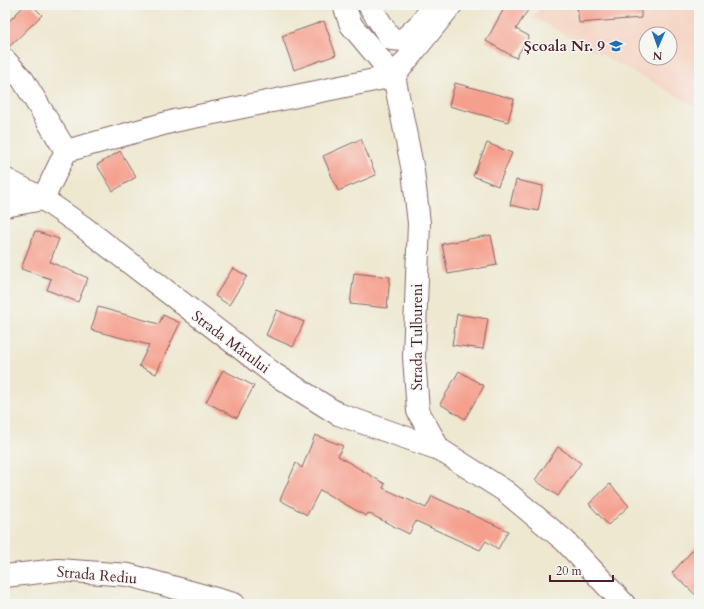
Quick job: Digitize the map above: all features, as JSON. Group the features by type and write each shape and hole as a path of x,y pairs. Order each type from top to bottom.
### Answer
{"street":[{"name":"Strada Tulbureni","path":"344,5 351,26 394,76 413,171 419,223 414,357 418,411 439,449 511,496 565,541 624,604"},
{"path":"369,5 391,39 403,40 420,24 434,5"},
{"path":"5,206 43,200 66,151 174,121 394,76 451,5"},
{"path":"5,60 23,80 66,151"},
{"name":"Strada Mărului","path":"5,179 43,200 82,226 268,369 312,398 338,414 439,449"},
{"name":"Strada Rediu","path":"5,576 58,570 129,575 234,604"}],"shaded area":[{"name":"Școala Nr. 9","path":"542,5 699,5 699,108 533,17"}],"building":[{"path":"25,5 32,5 42,15 8,48 5,48 5,25"},
{"path":"506,5 531,5 516,29 529,36 516,58 486,41"},
{"path":"577,5 641,5 641,18 579,23"},
{"path":"324,21 336,55 294,70 282,36"},
{"path":"455,83 514,99 508,122 449,106"},
{"path":"361,139 376,175 338,191 323,156"},
{"path":"487,143 512,153 498,186 473,176"},
{"path":"120,151 136,177 113,191 97,165"},
{"path":"516,180 543,186 538,211 510,205"},
{"path":"35,231 59,239 50,262 88,278 78,302 47,290 51,279 21,269"},
{"path":"491,235 497,265 448,274 442,244"},
{"path":"233,268 247,276 229,305 215,296"},
{"path":"354,273 390,277 387,308 350,304"},
{"path":"98,307 159,324 163,315 180,323 156,374 139,366 149,345 91,330"},
{"path":"277,310 304,322 293,347 266,335"},
{"path":"457,314 488,319 483,349 452,345"},
{"path":"223,370 254,386 237,418 206,402"},
{"path":"459,371 484,386 465,419 440,404"},
{"path":"315,435 343,446 338,456 385,484 383,488 426,508 432,496 508,531 498,549 486,541 480,550 416,521 409,534 368,513 366,516 320,490 307,515 280,500 296,463 302,468"},
{"path":"558,447 581,463 558,496 535,480"},
{"path":"610,484 629,506 608,525 589,504"},
{"path":"699,543 699,598 672,573"}],"place":[{"name":"Școala Nr. 9","path":"616,46"}]}
